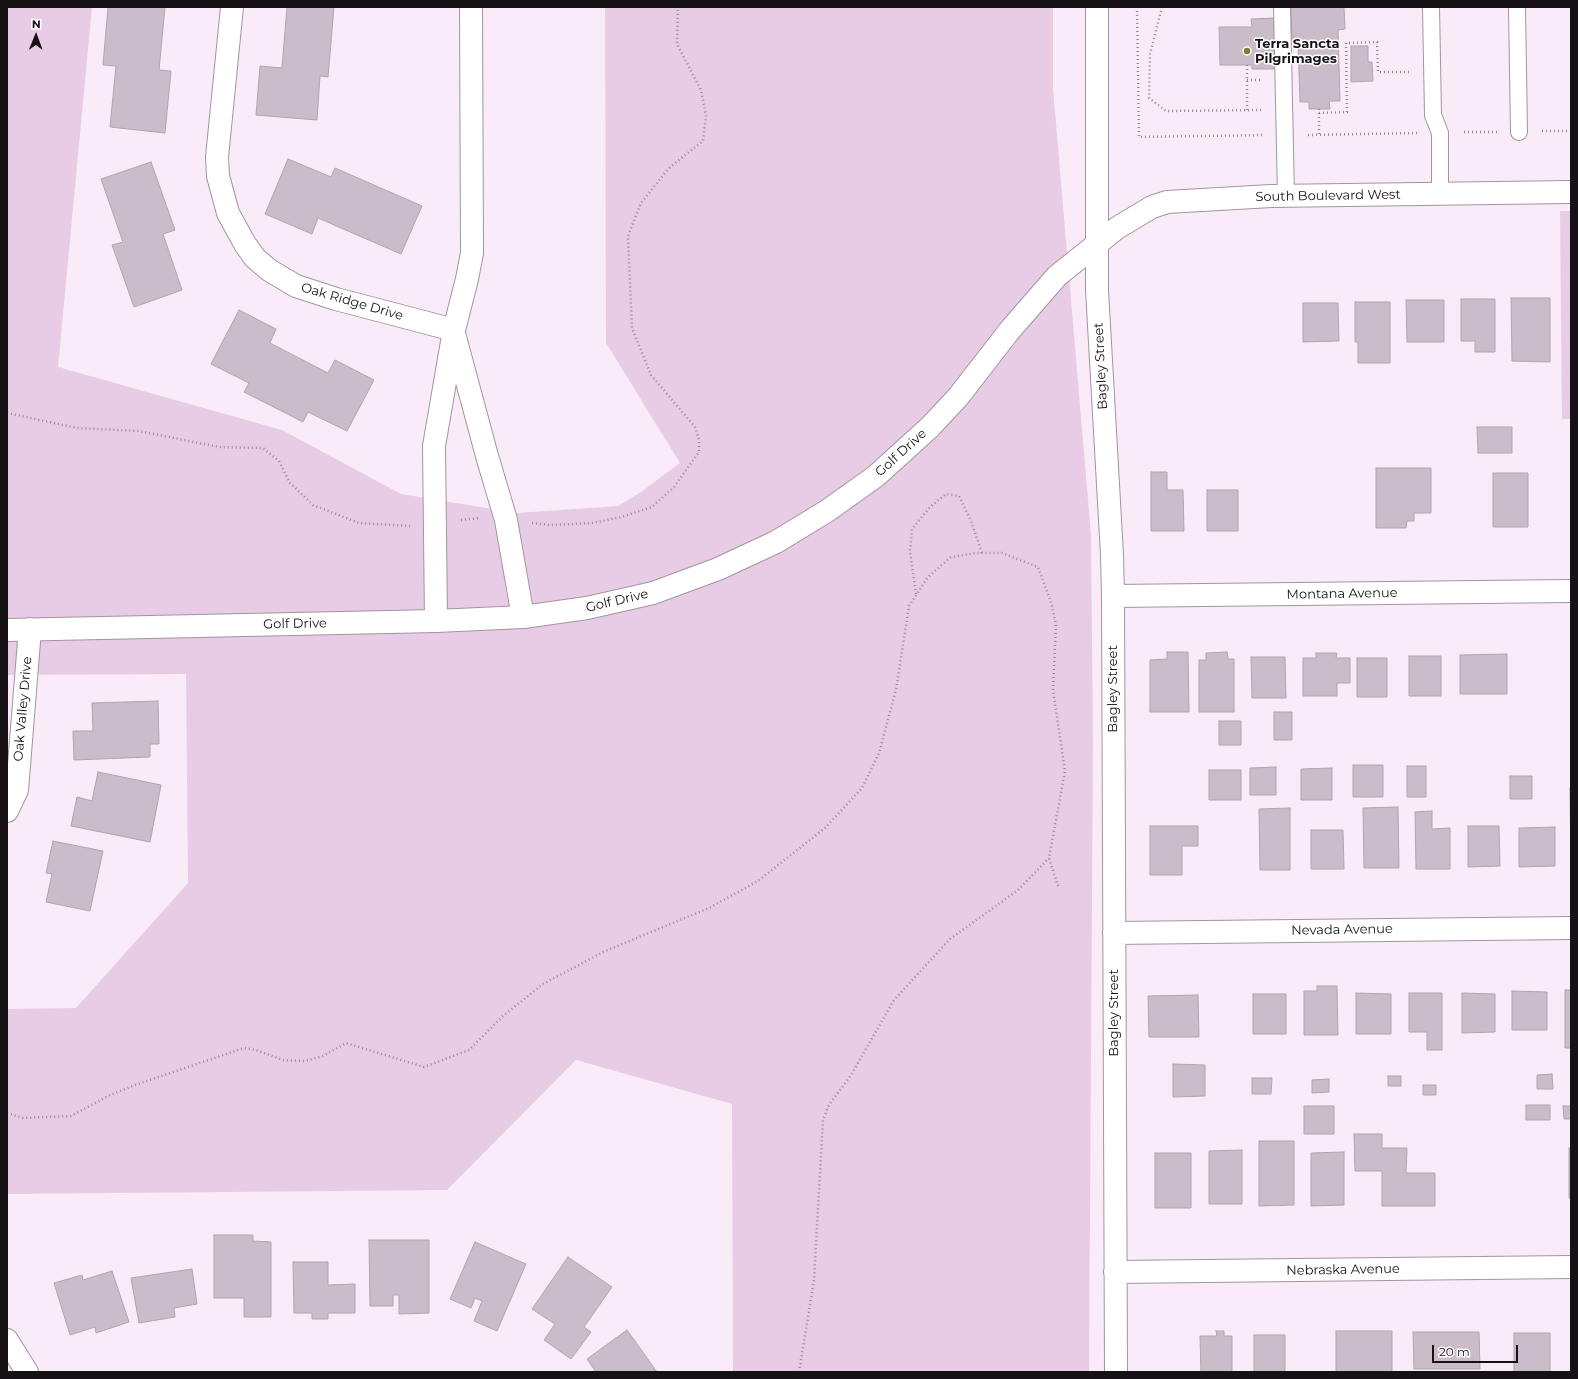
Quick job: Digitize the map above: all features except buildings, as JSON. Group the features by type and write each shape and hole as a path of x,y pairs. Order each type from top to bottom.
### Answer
{"street":[{"name":"Oak Ridge Drive","path":"232,7 217,157 218,176 228,213 245,244 255,258 269,270 296,286 336,299 454,330"},
{"path":"436,621 434,446 454,330 469,273 472,253 471,7"},
{"name":"Bagley Street","path":"1097,7 1096,290 1112,555 1113,596 1116,1372"},
{"name":"South Boulevard West","path":"1097,243 1139,214 1152,207 1167,202 1286,196 1571,192"},
{"name":"Golf Drive","path":"7,630 436,621 523,617 556,614 618,602 682,583 745,558 827,512 876,476 930,427 971,382 1010,330 1057,276 1097,243"},
{"path":"454,330 487,456 506,520 523,617"},
{"name":"Montana Avenue","path":"1113,596 1571,591"},
{"name":"Oak Valley Drive","path":"7,810 17,790 30,629"},
{"name":"Nevada Avenue","path":"1114,933 1571,928"},
{"name":"Nebraska Avenue","path":"1115,1272 1571,1267"},
{"path":"7,1340 27,1372"}],"lane":[{"path":"1282,7 1286,196"},
{"path":"1431,7 1433,115 1440,132 1440,194"},
{"path":"1517,7 1519,132"}],"path":[{"path":"1162,7 1150,54 1149,98 1166,111 1284,110"},
{"path":"1319,113 1347,112 1346,42 1377,42 1378,72 1432,72"},
{"path":"1247,66 1247,110"},
{"path":"1319,109 1319,135"},
{"path":"916,595 910,551 912,529 930,507 946,494 959,496 971,521 982,553"},
{"path":"7,1113 23,1118 71,1116 110,1095 135,1085 244,1048 256,1050 283,1060 305,1061 323,1056 346,1043 424,1067 469,1050 503,1016 543,984 604,952 709,908 758,881 825,828 862,788 879,753 896,690 909,606 928,577 951,557 982,553 1002,553 1038,567 1053,610 1056,625 1053,690 1065,771 1049,858 1059,889"},
{"path":"799,1372 814,1280 823,1120 829,1105 855,1069 894,1000 950,939 1018,890 1049,858"}],"shaded area":[{"path":"7,7 92,7 58,367 282,430 401,494 517,513 618,506 641,492 680,463 606,343 605,7 1053,7 1053,88 1091,535 1093,742 1089,1372 733,1372 732,1104 576,1060 447,1190 7,1194 7,1009 76,1008 188,883 186,674 7,675"},
{"path":"1560,211 1571,211 1571,419 1562,419"}],"place":[{"name":"Terra Sancta Pilgrimages","path":"1247,51"}]}
